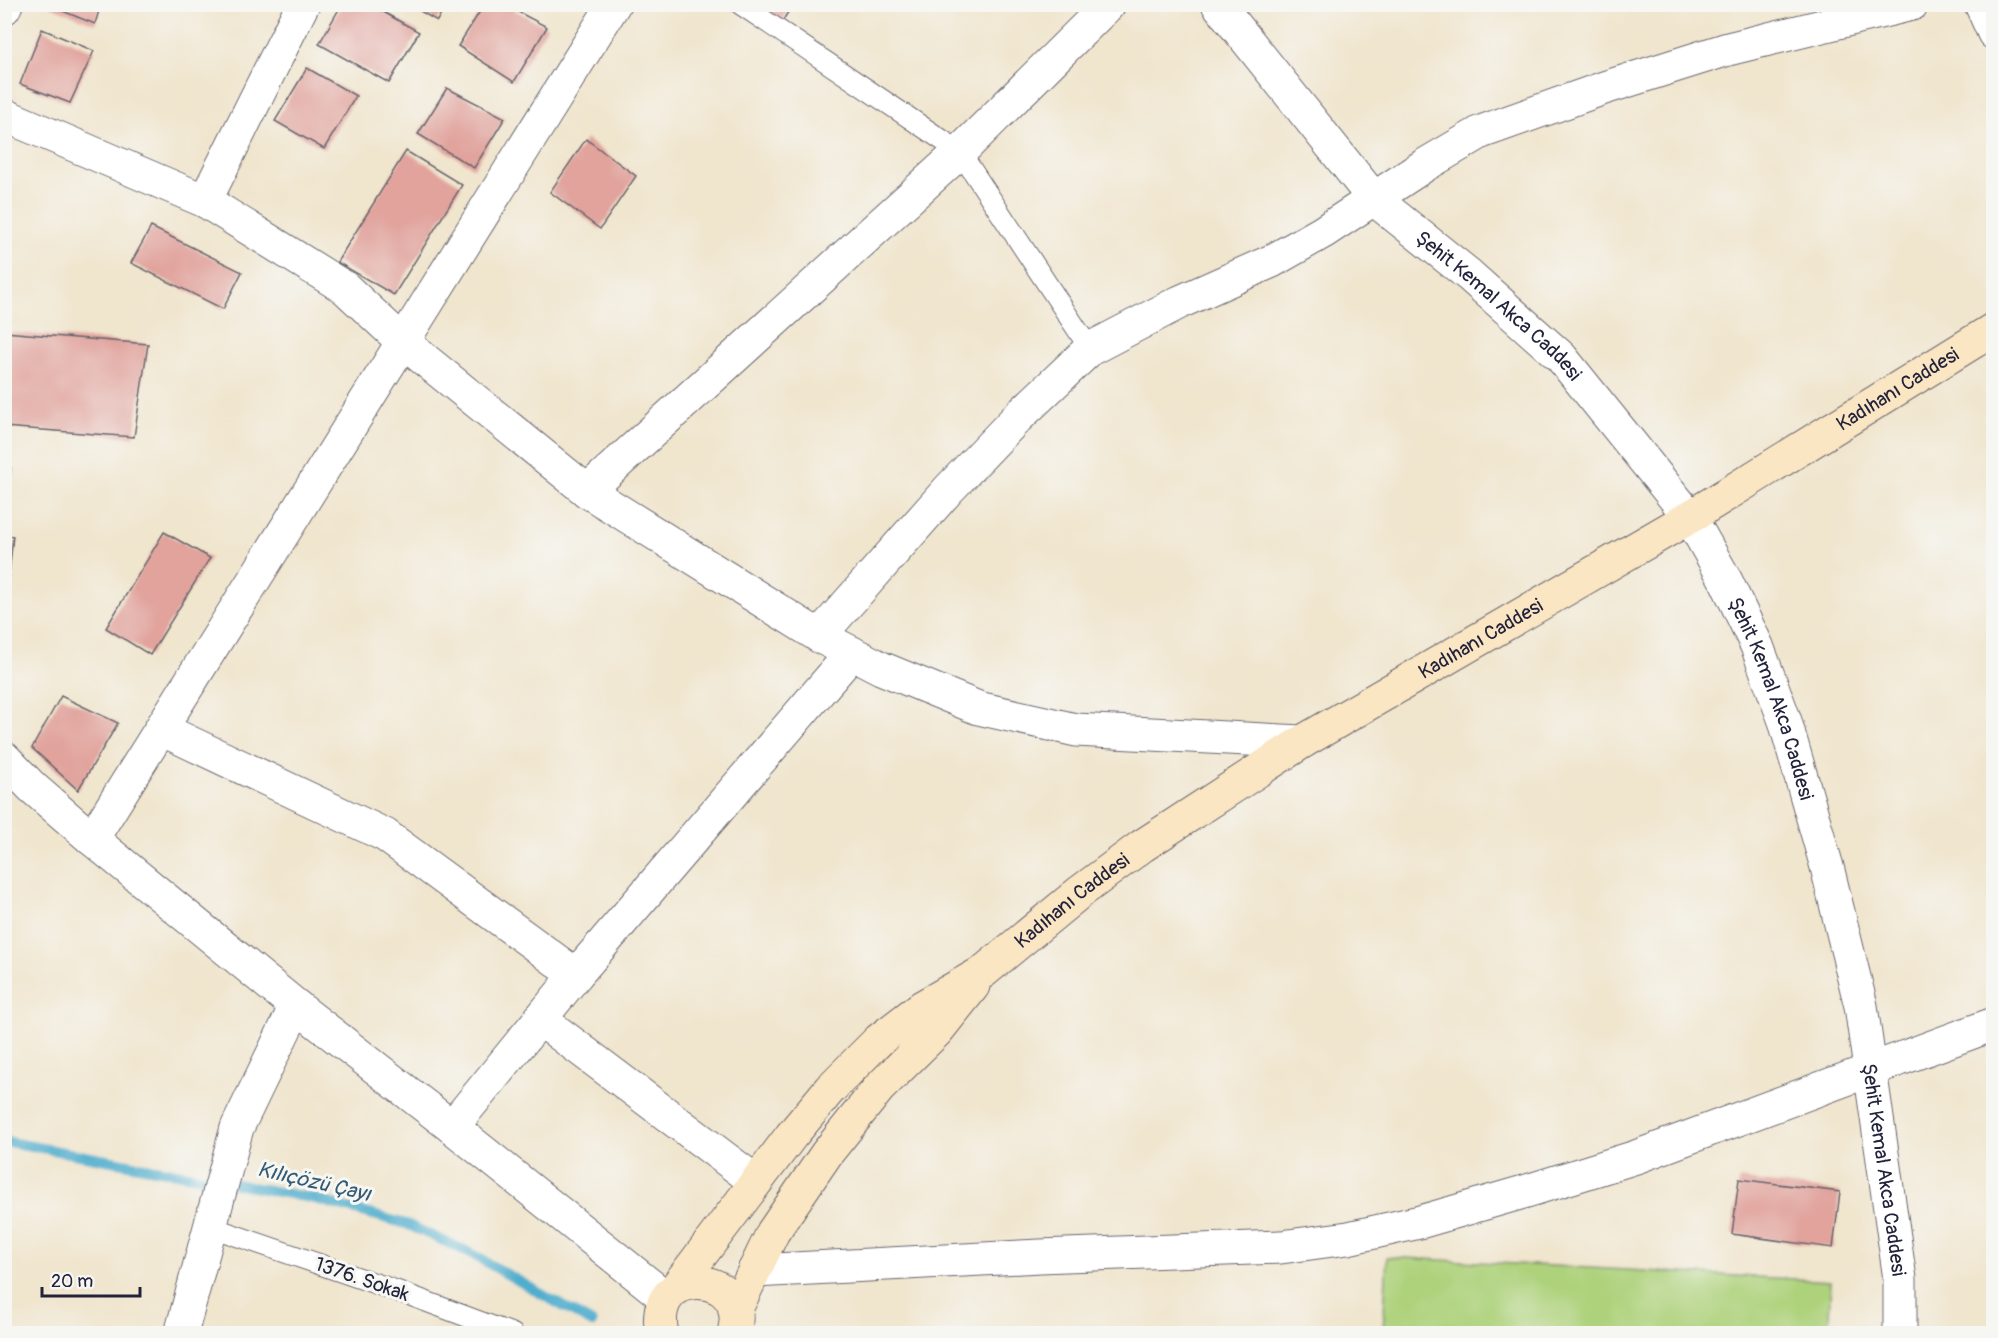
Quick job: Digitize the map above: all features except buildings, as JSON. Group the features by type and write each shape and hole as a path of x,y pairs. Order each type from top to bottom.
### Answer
{"main road":[{"name":"Kadıhanı Caddesi","path":"983,972 1080,892 1142,846 1302,742 1689,517 1994,329"},
{"path":"663,1313 755,1181 830,1089 879,1040 922,1007 983,972"},
{"path":"734,1322 754,1271 773,1232 827,1153 879,1088 937,1031 983,972"},
{"path":"663,1313 686,1283 698,1281 722,1290 730,1299 734,1322"}],"street":[{"path":"205,201 303,4"},
{"path":"587,491 960,152 1109,4"},
{"name":"Şehit Kemal Akca Caddesi","path":"1218,4 1374,199 1469,275 1561,357 1689,517 1726,581 1757,646 1785,721 1827,867 1861,1006 1900,1279 1900,1334"},
{"path":"819,636 949,489 1017,418 1090,349 1180,302 1272,261 1323,232 1425,165 1481,132 1604,88 1728,49 1912,4"},
{"path":"1981,4 1994,33"},
{"path":"92,839 403,342 608,7"},
{"path":"4,116 205,201 345,288 403,342 587,491 819,636 881,668 978,708 1076,730 1302,742"},
{"path":"452,1127 576,975 852,653"},
{"path":"161,729 385,835 576,975"},
{"path":"4,758 32,787 92,839 296,1006 452,1127 663,1313"},
{"path":"183,1333 237,1128 296,1006"},
{"path":"540,1019 755,1181"},
{"path":"754,1271 1040,1256 1281,1247 1348,1238 1430,1219 1636,1156 1994,1024"}],"lane":[{"path":"740,4 960,152 1090,349"},
{"name":"1376. Sokak","path":"211,1227 406,1294 513,1334"}],"green space":[{"path":"1387,1257 1831,1281 1828,1333 1383,1333"}],"waterway":[{"name":"Kılıçözü Çayı","path":"4,1141 311,1198 406,1224 470,1253 592,1323"}]}
